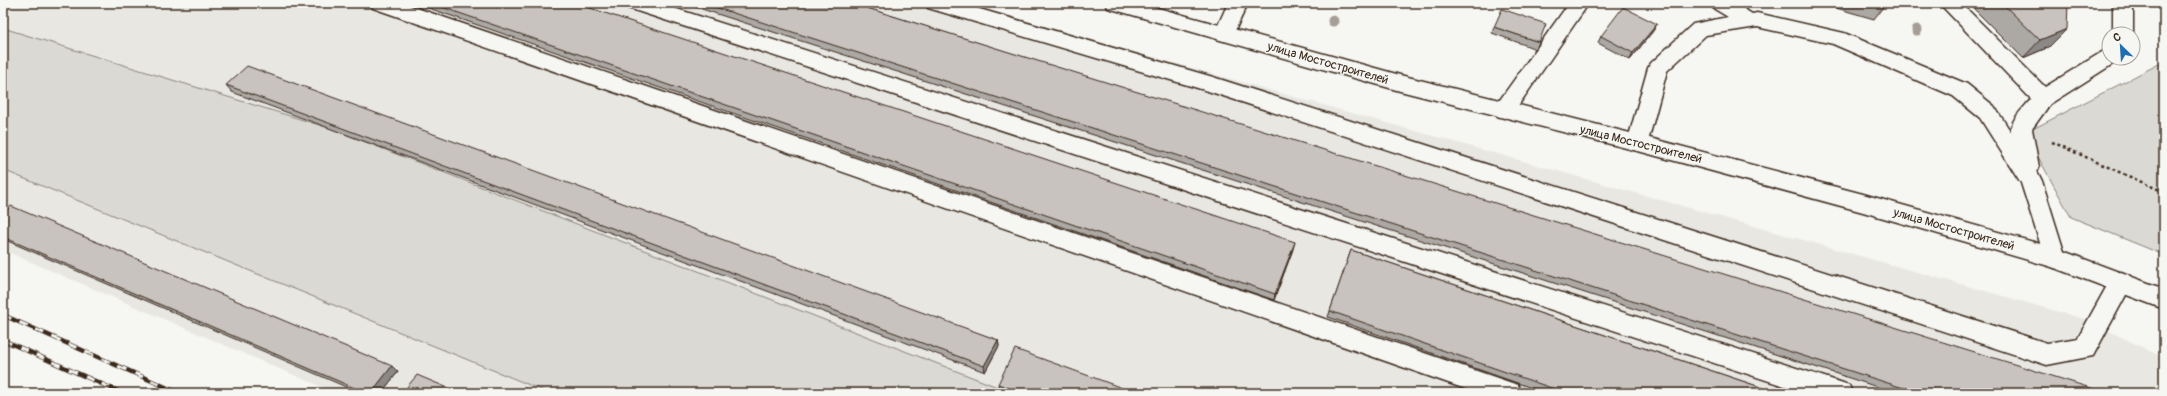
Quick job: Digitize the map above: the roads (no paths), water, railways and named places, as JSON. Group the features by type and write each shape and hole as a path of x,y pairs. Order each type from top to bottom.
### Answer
{"main road":[{"path":"380,3 1509,393"},
{"path":"635,3 1840,393"},
{"path":"935,3 1213,85 2048,354 2084,348 2121,282"},
{"name":"улица Мостостроителей","path":"1115,3 1504,110 1638,143 1863,203 2055,258 2164,299"},
{"path":"1224,34 1238,3"},
{"path":"1504,110 1579,3"},
{"path":"1720,3 1749,21"},
{"path":"1949,3 2043,98"},
{"path":"2123,3 2123,26"},
{"path":"1638,143 1658,68 1700,28 1757,20 1837,38 1960,90 1987,112 2031,181"},
{"path":"2055,258 2031,181 2021,128 2043,98 2101,62"}],"railway":[{"path":"3,315 179,393"},
{"path":"3,340 122,393"}]}
